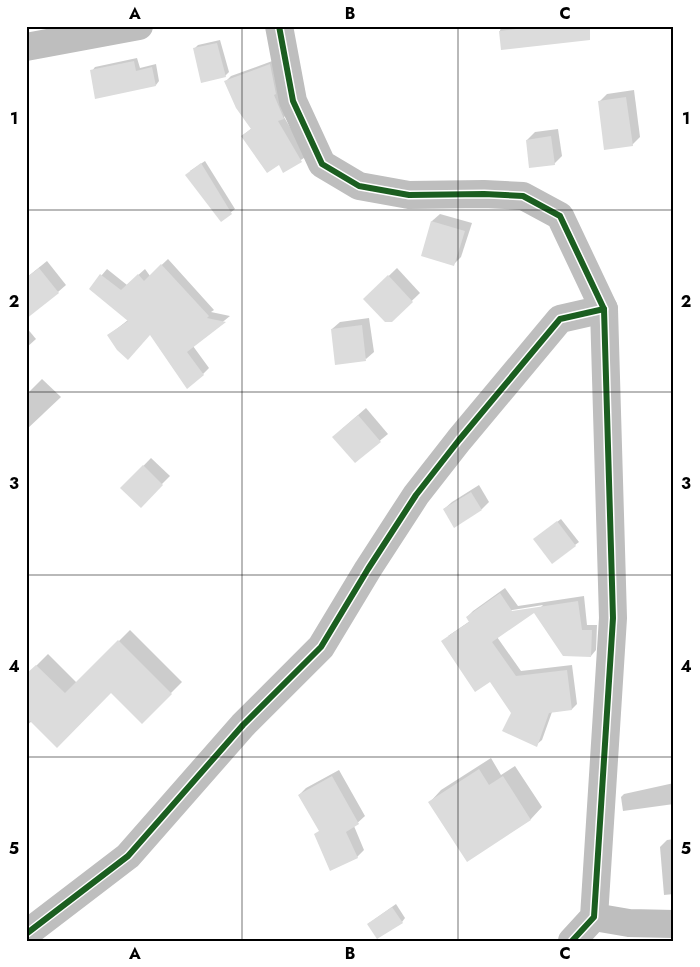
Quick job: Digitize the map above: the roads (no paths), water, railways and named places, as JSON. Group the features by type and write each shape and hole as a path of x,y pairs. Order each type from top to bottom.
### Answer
{"street":[{"path":"26,47 139,26"},
{"path":"280,26 293,101 322,164 358,186 410,195 484,194 523,196 560,216 604,309 613,618 594,917 572,941"},
{"path":"26,934 128,856 243,725 321,647 368,568 416,495 459,440 560,319 604,309"},
{"path":"594,917 629,923 674,924"}]}
